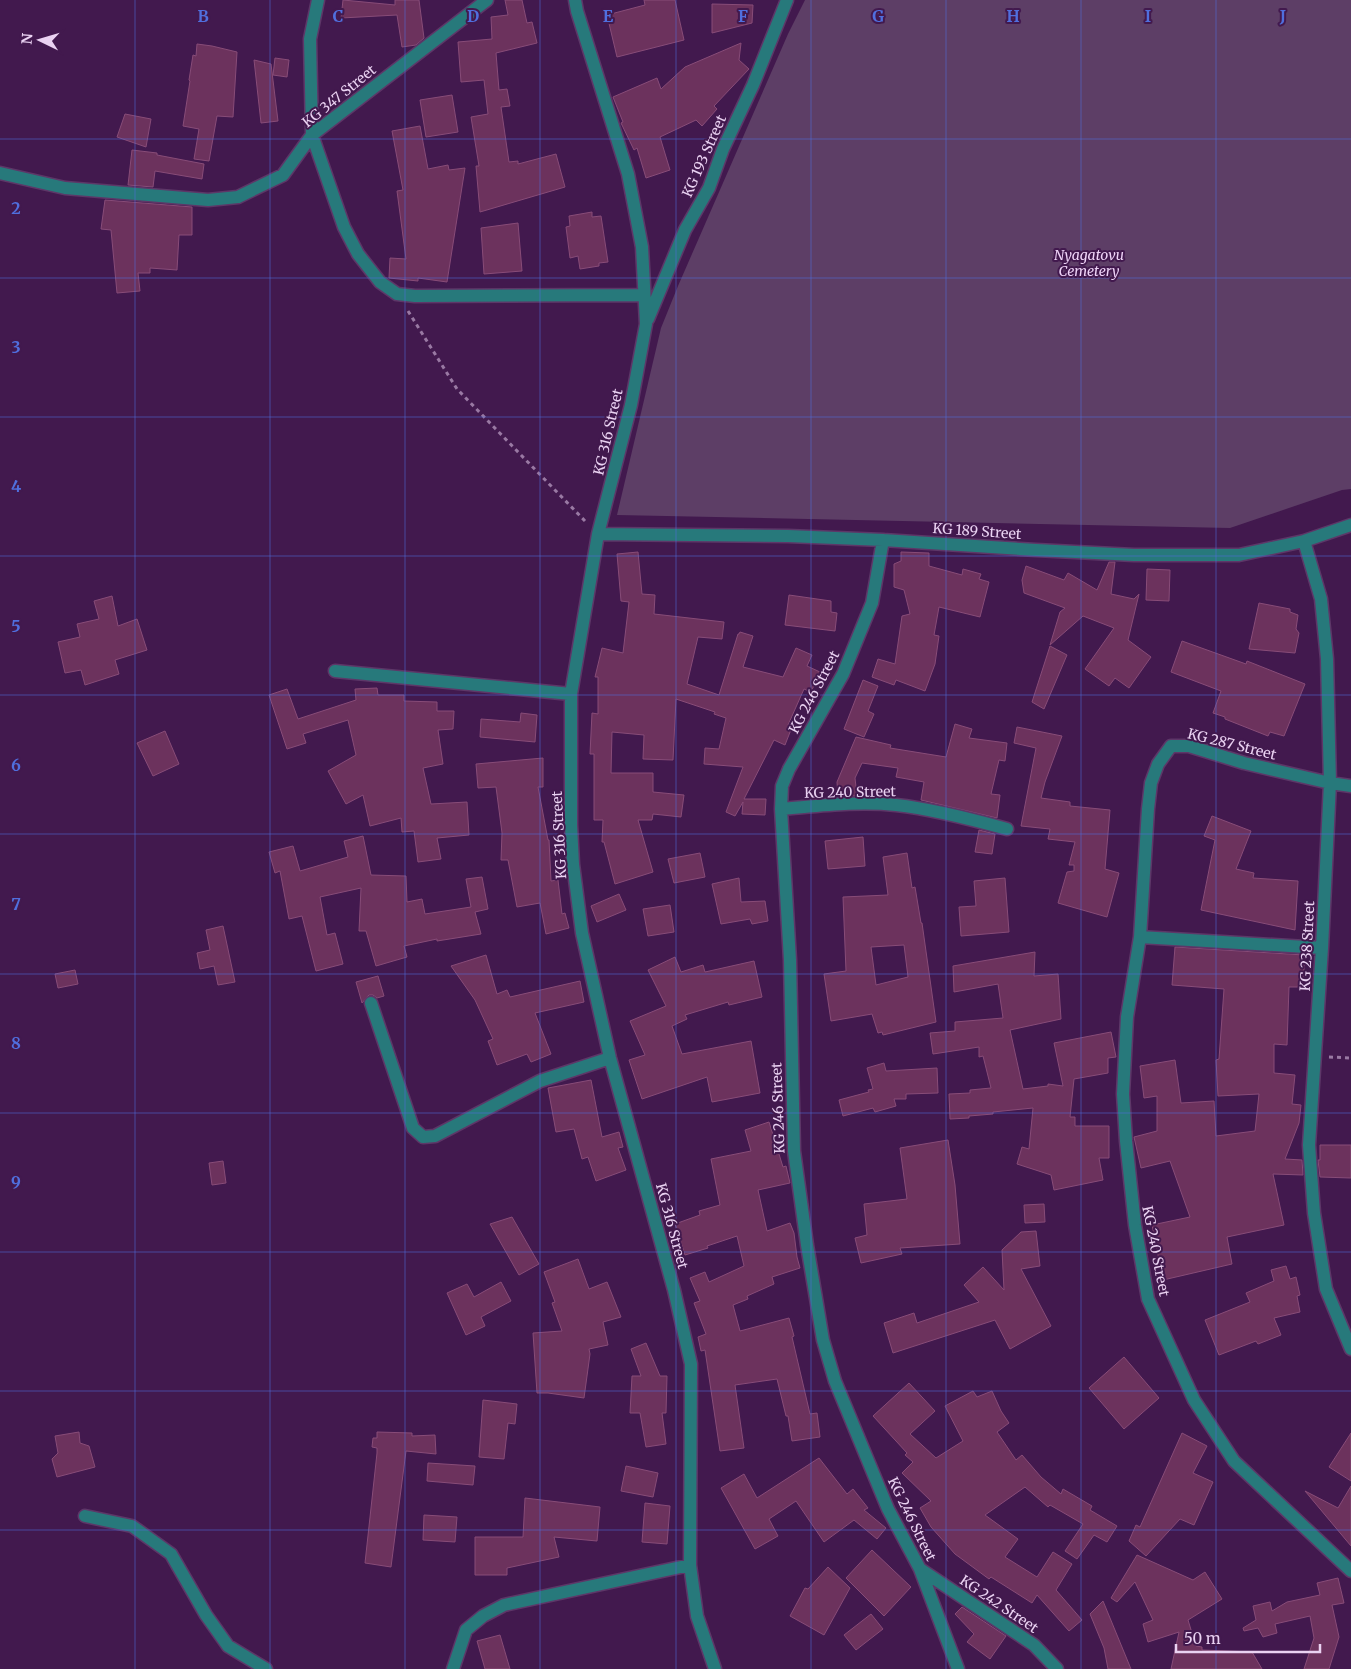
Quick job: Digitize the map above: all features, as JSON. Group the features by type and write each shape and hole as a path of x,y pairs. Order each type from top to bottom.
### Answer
{"street":[{"path":"318,0 310,39 312,135 344,227 358,254 380,282 396,294 415,296 644,295"},
{"name":"KG 347 Street","path":"0,173 65,188 208,200 238,197 283,175 312,135 487,0"},
{"name":"KG 316 Street","path":"575,0 582,30 628,174 642,247 646,324 631,405 598,534 571,694 571,825 573,864 582,933 610,1058 674,1290 691,1364 690,1565 697,1616 715,1669"},
{"name":"KG 193 Street","path":"646,324 685,230 709,188 723,149 753,85 787,0"},
{"name":"KG 189 Street","path":"598,534 788,536 1105,554 1239,555 1304,541 1351,525"},
{"name":"KG 246 Street","path":"883,540 872,603 843,674 789,769 782,786 781,808 790,960 794,1151 823,1340 835,1381 888,1509 920,1569 958,1669"},
{"name":"KG 238 Street","path":"1304,541 1320,599 1327,659 1330,783 1316,1056 1309,1145 1314,1213 1326,1289 1351,1349"},
{"path":"335,671 571,694"},
{"name":"KG 287 Street","path":"1144,868 1151,783 1158,764 1171,746 1189,746 1244,763 1351,786"},
{"name":"KG 240 Street","path":"781,808 895,805 964,817 1007,829"},
{"name":"KG 240 Street","path":"1144,868 1140,937 1127,1017 1123,1094 1134,1225 1148,1299 1194,1400 1234,1461 1351,1570"},
{"path":"1140,937 1322,948"},
{"path":"371,1003 413,1128 423,1137 435,1136 540,1081 610,1058"},
{"path":"85,1516 132,1526 171,1554 206,1615 228,1646 266,1669"},
{"path":"453,1669 466,1630 483,1616 504,1605 690,1565"},
{"name":"KG 242 Street","path":"920,1569 1034,1645 1057,1669"}],"path":[{"path":"396,294 457,389 598,534"},
{"path":"1316,1056 1351,1058"}],"green space":[{"name":"Nyagatovu Cemetery","path":"805,0 1351,0 1351,489 1342,490 1230,528 617,515 661,328 788,34"}],"building":[{"path":"343,0 395,5 395,0 419,0 424,38 416,45 402,47 397,15 341,18"},
{"path":"505,0 522,0 527,23 532,22 537,43 496,53 499,90 507,89 510,106 501,107 509,162 518,161 518,164 556,154 565,187 480,212 476,166 479,166 471,117 488,114 484,80 461,82 458,42 492,39 491,17 508,15"},
{"path":"644,0 675,0 684,40 617,57 607,15 645,5"},
{"path":"712,4 753,5 752,23 712,33"},
{"path":"741,43 739,60 749,69 714,106 717,109 702,126 696,120 660,137 670,170 646,178 637,148 634,150 621,123 623,122 613,97 657,78 661,89 685,67"},
{"path":"197,44 237,52 233,117 217,116 209,161 194,159 199,129 183,126 193,55 196,56"},
{"path":"275,58 289,60 287,77 273,75"},
{"path":"254,60 271,64 278,121 261,123"},
{"path":"452,95 458,132 426,137 420,100"},
{"path":"125,114 151,119 146,147 117,137"},
{"path":"420,126 428,169 448,165 449,170 465,168 447,282 418,278 418,281 389,278 390,258 406,259 397,191 403,190 392,131"},
{"path":"132,150 157,153 157,155 204,164 202,179 155,171 153,187 128,185"},
{"path":"105,200 192,207 192,235 179,235 177,270 150,268 150,273 138,273 140,291 117,293 111,230 101,229"},
{"path":"592,212 592,217 601,216 608,262 599,263 599,266 580,269 578,256 570,258 566,227 570,226 569,216"},
{"path":"518,223 522,271 484,274 481,228"},
{"path":"638,552 642,594 655,595 654,614 724,622 722,639 698,637 687,684 719,695 740,632 753,636 743,667 783,677 796,648 812,655 807,666 820,672 811,692 804,689 788,725 792,727 785,745 774,740 744,799 766,799 765,815 742,814 743,802 735,816 726,812 743,767 704,764 705,748 719,749 726,718 714,714 715,712 676,699 673,760 643,759 644,735 612,732 611,773 653,773 653,792 684,795 681,817 653,814 652,820 638,820 653,872 615,884 604,842 602,842 603,820 594,820 594,754 590,754 592,713 598,714 598,677 595,677 602,648 623,653 629,602 621,601 617,554"},
{"path":"901,552 929,553 929,566 962,575 963,569 981,574 979,579 989,582 980,617 939,607 934,635 939,636 935,664 925,691 896,680 894,685 872,677 878,659 895,664 902,616 910,614 904,590 894,587 894,564 901,561"},
{"path":"1109,562 1115,562 1111,594 1134,599 1139,594 1128,640 1151,657 1129,688 1115,678 1109,686 1085,669 1114,628 1083,616 1050,645 1060,612 1065,608 1024,593 1022,580 1026,566 1064,580 1068,573 1097,590"},
{"path":"1147,569 1170,570 1169,601 1146,600"},
{"path":"789,595 831,601 831,612 837,613 835,631 785,625"},
{"path":"112,596 118,626 137,619 147,650 115,660 119,674 85,685 81,670 65,673 58,642 80,637 77,624 99,619 94,601"},
{"path":"1259,603 1290,609 1290,612 1298,615 1296,629 1299,633 1295,653 1249,649"},
{"path":"1182,641 1246,664 1247,661 1305,684 1284,736 1270,732 1268,736 1213,713 1221,691 1171,672"},
{"path":"1050,646 1067,655 1044,709 1032,702"},
{"path":"863,680 878,686 868,711 874,714 864,737 844,729"},
{"path":"377,688 378,695 404,695 404,701 437,702 437,711 454,711 453,729 438,730 443,764 423,768 431,804 467,802 469,835 437,838 441,859 418,862 414,831 402,832 401,818 370,826 363,795 346,804 328,771 356,755 348,720 303,734 306,743 287,749 269,695 287,689 298,719 356,700 355,689"},
{"path":"521,713 537,715 535,742 480,737 481,719 520,722"},
{"path":"955,724 972,729 969,738 1007,743 1005,761 999,760 991,794 1000,795 997,818 921,800 924,782 896,777 898,768 862,763 855,778 857,796 838,796 837,782 856,737 891,745 890,748 946,757"},
{"path":"1017,727 1062,736 1041,798 1070,802 1070,806 1110,810 1105,869 1119,873 1107,917 1058,903 1067,872 1074,871 1074,865 1069,865 1075,842 1048,839 1050,829 1021,826 1036,748 1014,743"},
{"path":"165,731 179,764 153,776 137,743"},
{"path":"543,758 543,787 538,787 549,840 551,881 558,880 562,914 565,913 569,928 546,934 540,903 517,907 508,860 501,860 502,833 496,787 478,788 476,764"},
{"path":"1212,816 1251,831 1236,869 1254,873 1253,878 1298,881 1295,930 1201,910 1215,840 1204,836"},
{"path":"979,830 995,834 992,854 975,852"},
{"path":"363,836 371,875 406,876 407,902 422,899 425,914 471,907 466,879 482,877 488,909 475,912 481,934 437,941 437,939 404,946 407,957 376,966 366,931 359,931 361,888 320,897 327,935 335,933 343,964 316,971 302,916 289,919 280,871 275,873 269,852 293,846 300,871 348,857 344,841"},
{"path":"863,837 865,866 828,869 825,841"},
{"path":"700,853 705,877 674,883 668,859"},
{"path":"907,853 912,888 915,887 922,923 936,1022 883,1035 882,1032 878,1033 872,1014 831,1021 824,974 846,971 843,897 888,895 883,857","holes":["904,945 908,977 876,985 871,947"]},
{"path":"739,878 741,902 765,901 768,921 752,924 750,919 721,924 712,884"},
{"path":"1005,878 1009,932 961,936 959,907 976,906 974,881"},
{"path":"619,894 626,910 597,922 591,906"},
{"path":"670,905 674,932 648,936 643,909"},
{"path":"223,926 235,982 218,985 214,966 200,969 197,953 210,950 206,930"},
{"path":"1175,947 1304,955 1304,987 1289,987 1287,1045 1274,1044 1274,1073 1295,1075 1292,1104 1301,1105 1299,1123 1285,1159 1302,1160 1303,1175 1273,1174 1284,1225 1227,1237 1232,1264 1163,1280 1152,1225 1190,1217 1170,1161 1141,1168 1134,1137 1157,1131 1157,1096 1144,1098 1140,1066 1175,1060 1181,1103 1214,1101 1216,1136 1255,1131 1259,1094 1218,1096 1216,1060 1219,1059 1224,989 1172,985"},
{"path":"1035,952 1034,976 1058,974 1061,1019 1010,1030 1023,1089 1048,1086 1048,1084 1063,1086 1054,1043 1111,1032 1116,1057 1108,1058 1108,1073 1074,1079 1070,1117 1075,1117 1075,1126 1109,1126 1109,1158 1099,1158 1103,1180 1054,1190 1051,1175 1017,1164 1022,1147 1029,1149 1033,1108 993,1112 993,1114 969,1116 969,1118 950,1119 949,1094 970,1093 970,1090 991,1088 983,1056 979,1057 979,1047 933,1054 930,1033 955,1031 955,1022 1003,1018 998,984 954,992 953,966"},
{"path":"486,955 497,994 507,990 510,997 580,981 584,1002 535,1013 551,1054 531,1062 527,1054 497,1065 488,1041 493,1039 475,1000 451,966"},
{"path":"675,957 681,972 703,965 705,972 754,961 762,997 729,1005 728,1002 685,1015 687,1019 672,1026 682,1054 751,1041 760,1093 712,1102 707,1077 642,1099 629,1060 645,1055 630,1021 666,1006 648,970"},
{"path":"75,970 78,984 58,988 55,974"},
{"path":"378,976 384,996 377,998 369,995 362,1003 356,982"},
{"path":"884,1063 886,1071 937,1068 938,1093 906,1094 906,1099 894,1099 896,1106 875,1112 873,1108 843,1116 839,1100 869,1092 868,1090 873,1089 867,1068"},
{"path":"591,1080 602,1137 619,1132 623,1147 618,1148 626,1170 596,1181 588,1157 582,1159 574,1129 556,1132 548,1088"},
{"path":"769,1122 783,1167 786,1166 790,1183 758,1190 767,1231 790,1223 794,1233 800,1268 772,1277 774,1284 747,1296 748,1299 733,1305 740,1331 789,1318 810,1414 817,1413 820,1437 792,1441 788,1416 786,1416 777,1379 735,1385 744,1448 720,1451 705,1350 701,1351 698,1337 706,1334 694,1303 700,1301 690,1278 705,1272 709,1282 744,1266 737,1236 685,1255 675,1224 700,1215 699,1211 720,1205 711,1159 751,1151 745,1130"},
{"path":"948,1140 955,1185 960,1244 900,1248 902,1254 861,1263 855,1238 867,1235 864,1204 907,1199 900,1148"},
{"path":"1320,1145 1351,1145 1351,1178 1320,1177 1318,1160 1320,1160"},
{"path":"223,1161 226,1183 212,1185 209,1163"},
{"path":"1044,1204 1045,1222 1025,1223 1024,1205"},
{"path":"512,1217 539,1264 519,1275 490,1224"},
{"path":"1036,1231 1040,1266 1021,1269 1051,1326 1010,1349 995,1320 893,1353 884,1323 914,1313 917,1323 979,1302 964,1285 983,1267 1004,1290 1002,1250 1021,1232"},
{"path":"578,1259 589,1289 607,1282 621,1317 603,1322 608,1345 589,1349 590,1354 584,1398 537,1393 533,1333 562,1331 552,1303 555,1302 544,1272"},
{"path":"1286,1266 1290,1279 1296,1277 1300,1295 1297,1296 1300,1312 1274,1318 1281,1335 1258,1344 1256,1341 1219,1355 1205,1320 1250,1302 1246,1293 1274,1281 1271,1270"},
{"path":"501,1282 511,1301 481,1317 485,1326 466,1335 447,1293 467,1284 474,1297"},
{"path":"646,1343 660,1376 667,1376 666,1413 662,1413 666,1444 646,1447 640,1413 630,1413 632,1376 641,1376 631,1349"},
{"path":"1124,1357 1159,1398 1124,1429 1089,1388"},
{"path":"909,1383 935,1411 910,1434 936,1458 963,1441 945,1406 973,1391 977,1397 992,1391 1009,1423 997,1432 1016,1460 1022,1455 1041,1477 1061,1494 1063,1489 1092,1506 1090,1510 1117,1526 1107,1542 1094,1535 1077,1559 1065,1551 1083,1524 1050,1505 1048,1507 1025,1487 985,1515 1018,1539 1005,1557 1037,1577 1053,1552 1072,1564 1056,1590 1082,1620 1069,1631 1037,1595 1032,1603 991,1577 989,1579 955,1554 931,1527 920,1508 931,1501 902,1473 913,1462 873,1416"},
{"path":"483,1400 517,1404 515,1424 508,1423 504,1459 479,1457"},
{"path":"79,1432 80,1443 89,1446 95,1467 57,1477 52,1459 58,1453 55,1436"},
{"path":"377,1432 412,1433 412,1436 435,1435 436,1454 406,1451 391,1567 365,1563 377,1453 377,1448 372,1447 373,1438 377,1438"},
{"path":"1182,1433 1207,1446 1193,1473 1213,1482 1194,1525 1180,1519 1146,1556 1129,1541 1136,1525 1140,1527"},
{"path":"1351,1433 1351,1481 1329,1467"},
{"path":"819,1458 847,1494 853,1489 868,1508 864,1510 886,1528 877,1539 854,1520 824,1542 796,1501 769,1519 778,1536 755,1549 721,1488 744,1474 757,1498"},
{"path":"428,1463 475,1466 473,1485 427,1481"},
{"path":"626,1466 658,1473 653,1497 621,1491"},
{"path":"1351,1486 1351,1546 1305,1491 1338,1508"},
{"path":"525,1498 600,1507 597,1541 554,1537 559,1557 507,1568 507,1575 475,1575 475,1537 523,1537"},
{"path":"645,1503 670,1506 667,1544 642,1542"},
{"path":"424,1515 457,1517 455,1542 423,1540"},
{"path":"872,1550 911,1587 884,1616 846,1578"},
{"path":"1137,1555 1193,1580 1205,1572 1222,1599 1188,1620 1196,1646 1202,1647 1202,1650 1252,1652 1262,1669 1171,1669 1179,1632 1148,1642 1143,1624 1153,1620 1135,1582 1117,1602 1111,1598"},
{"path":"828,1567 850,1588 824,1635 790,1616 805,1588 808,1589"},
{"path":"1338,1578 1344,1603 1332,1605 1339,1637 1329,1669 1304,1669 1314,1638 1310,1616 1275,1624 1277,1633 1263,1637 1258,1628 1244,1631 1243,1628 1256,1620 1253,1606 1270,1602 1272,1611 1287,1602 1320,1595 1317,1583"},
{"path":"1103,1601 1131,1669 1108,1669 1104,1648 1090,1614"},
{"path":"962,1607 1006,1636 990,1659 967,1642 974,1634 955,1614"},
{"path":"871,1614 883,1629 856,1650 844,1635"},
{"path":"500,1635 510,1669 485,1669 477,1641"}]}
